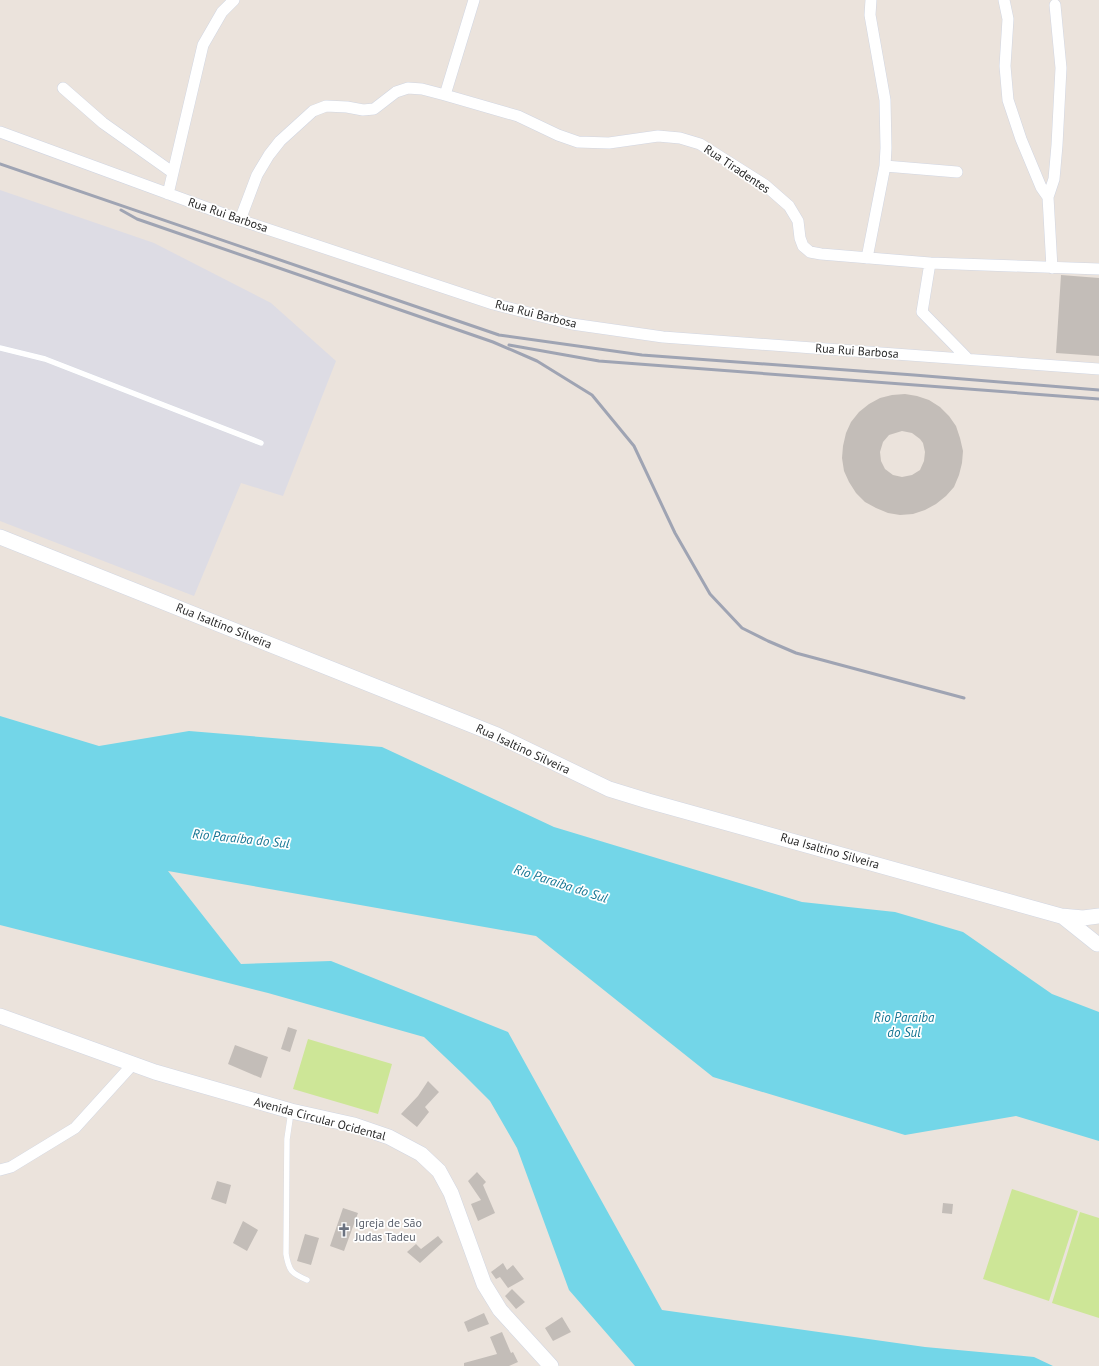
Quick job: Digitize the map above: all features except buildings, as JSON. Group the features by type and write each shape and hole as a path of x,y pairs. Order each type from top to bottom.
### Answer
{"main road":[{"name":"Rua Isaltino Silveira","path":"0,537 497,735 609,789 1061,916"},
{"path":"1061,916 1083,918 1099,916"},
{"path":"1061,916 1098,946"},
{"path":"1098,946 1095,937 1099,924"},
{"name":"Avenida Circular Ocidental","path":"0,1016 155,1072 291,1111 354,1125 389,1137 421,1154 440,1171 451,1193 484,1284 500,1310 551,1366"}],"street":[{"path":"168,194 203,46 222,12 234,0"},
{"path":"444,95 474,0"},
{"path":"867,258 885,166 886,148 885,100 870,15 871,0"},
{"path":"1004,0 1008,19 1006,66 1008,100 1021,139 1041,187 1048,197"},
{"path":"1052,268 1048,197 1054,179 1061,68 1055,5"},
{"path":"63,88 103,123 172,172"},
{"name":"Rua Tiradentes","path":"240,220 257,175 268,155 313,111 326,106 347,107 363,110 374,109 396,92 408,88 422,89 518,116 558,135 578,142 609,143 658,136 680,138 700,144 765,185 789,206 798,221 800,238 803,246 810,252 930,263 1099,269"},
{"name":"Rua Rui Barbosa","path":"0,132 240,220 493,304 572,324 663,337 967,358 1099,369"},
{"path":"885,166 957,172"},
{"path":"930,263 922,312 967,358"},
{"path":"0,1170 11,1167 76,1128 134,1064"}],"lane":[{"path":"0,348 45,359 261,443"},
{"path":"291,1111 287,1139 286,1254 289,1269 295,1275 307,1280"}],"shaded area":[{"path":"0,190 154,243 271,303 336,361 283,496 241,483 194,596 0,521"}],"green space":[{"path":"308,1039 392,1064 378,1114 293,1089"},
{"path":"1012,1189 1078,1211 1049,1301 983,1279"},
{"path":"1080,1212 1099,1218 1099,1318 1052,1303"}],"water":[{"name":"Rio Paraíba do Sul","path":"0,716 99,746 189,731 382,747 554,827 802,902 895,912 963,932 1052,994 1099,1012 1099,1141 1016,1116 905,1135 713,1077 536,936 168,871 241,964 331,961 508,1032 662,1310 925,1347 1034,1357 1053,1366 635,1366 569,1290 517,1148 490,1101 424,1037 268,993 0,925"}],"railway":[{"path":"0,164 499,335 642,355 1099,390"},
{"path":"121,210 137,219 493,342 537,361 592,395 634,446 675,533 710,594 742,628 796,653 964,698"},
{"path":"509,345 599,361 1099,399"}],"place":[{"name":"Igreja de São Judas Tadeu","path":"344,1230"}]}
